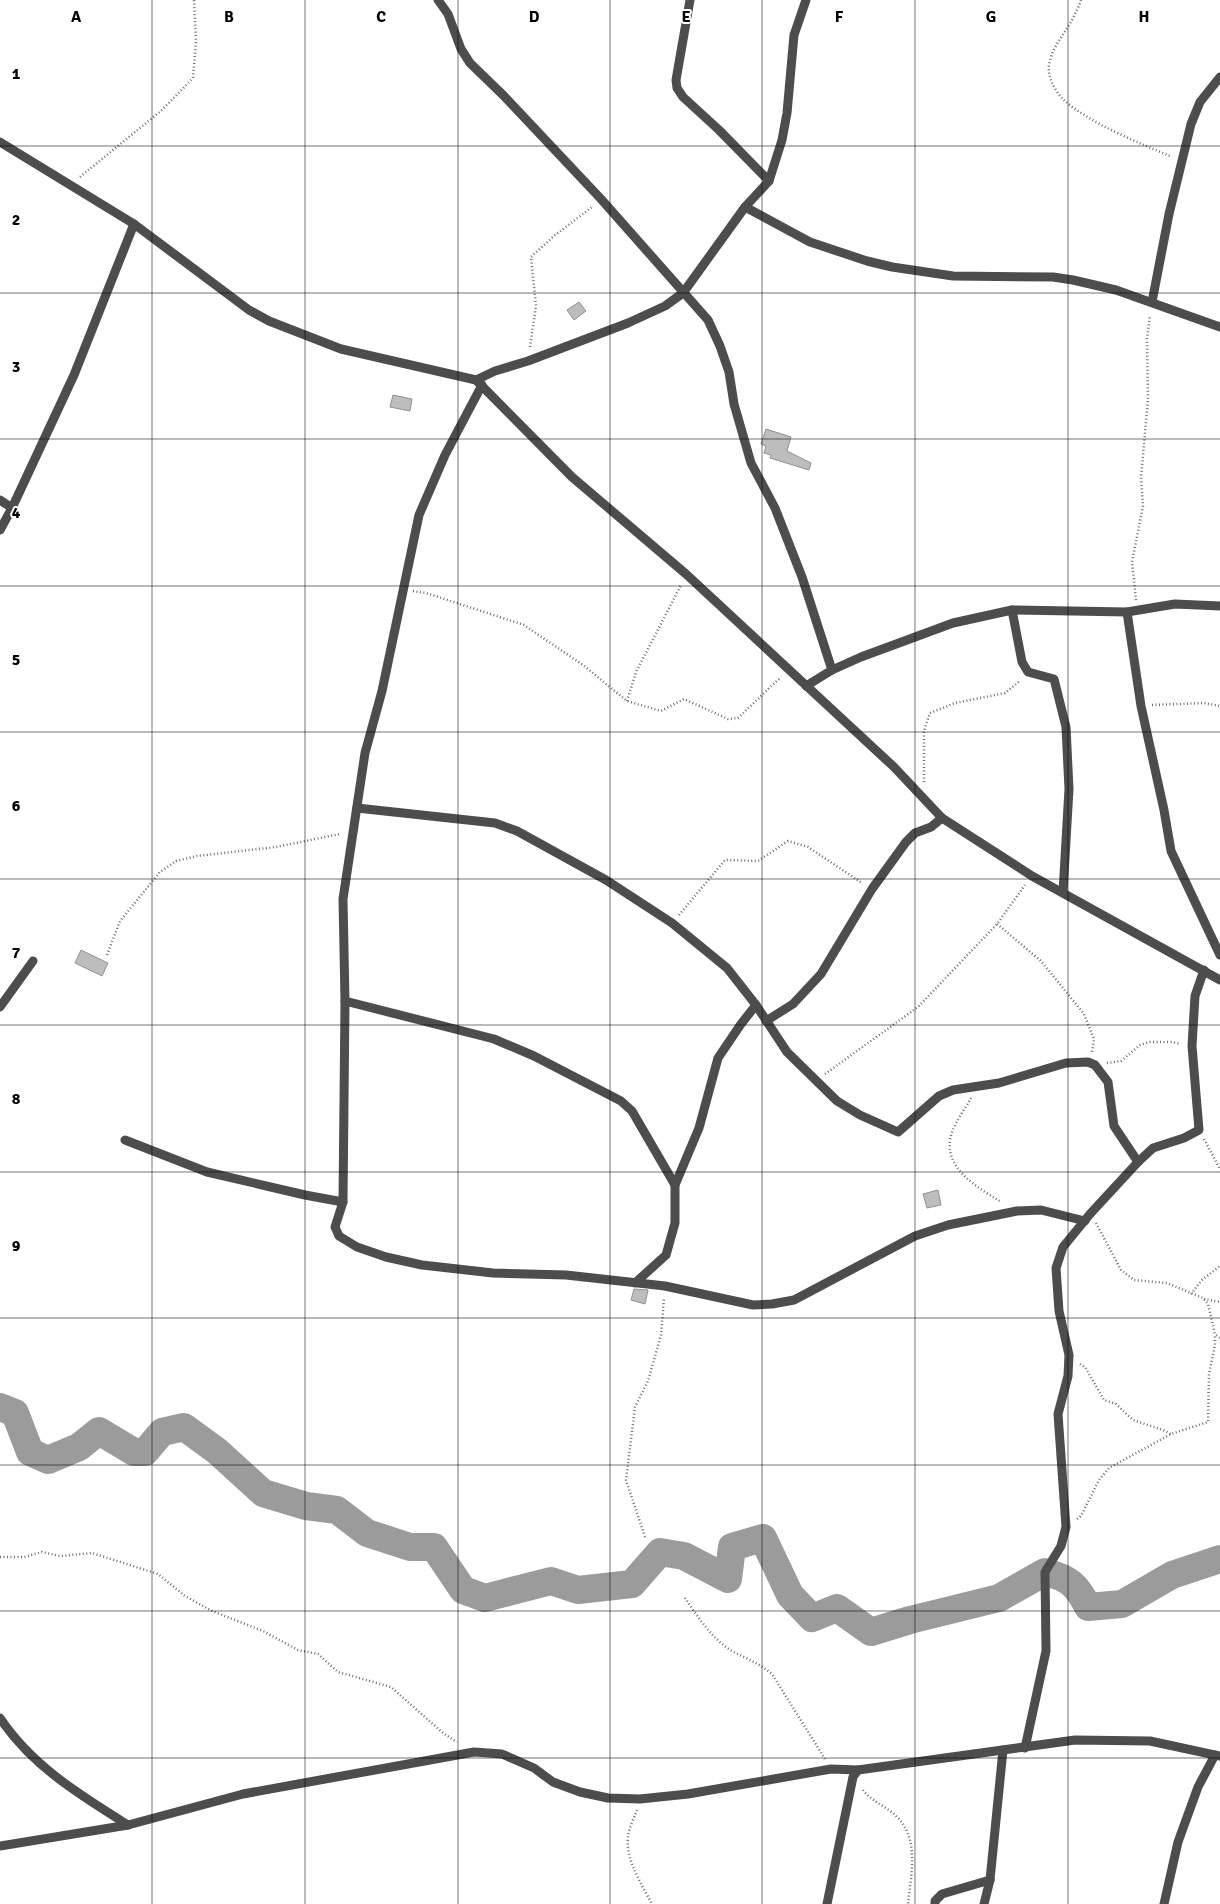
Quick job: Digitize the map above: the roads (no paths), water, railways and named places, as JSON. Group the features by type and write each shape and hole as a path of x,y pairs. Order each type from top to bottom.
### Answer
{"street":[{"path":"438,0 448,14 461,49 470,63 503,95 601,199 708,320 729,372 734,404 751,463 775,508 802,577 832,670"},
{"path":"690,0 676,80 677,88 683,97 719,130 769,182"},
{"path":"806,0 794,36 787,113 782,140 769,182 745,207 676,299 650,314 528,361 495,370 479,382 419,515 382,691 365,753 343,899 345,1001 342,1202 334,1227 339,1236 357,1247 386,1257 422,1265 665,1286 753,1305 794,1300 915,1236 948,1225 1017,1211 1041,1210 1087,1217"},
{"path":"1152,302 1181,161 1191,124 1200,102 1220,77"},
{"path":"0,142 134,224 249,310 270,321 341,349 479,382 572,477 686,574 894,766 942,818 1032,876 1220,980"},
{"path":"745,207 810,242 876,264 953,276 1073,280 1116,290 1220,327"},
{"path":"0,530 74,375 134,224"},
{"path":"0,500 12,508"},
{"path":"806,686 832,670 861,657 953,623 1012,610 1127,612 1175,604 1220,606"},
{"path":"1012,610 1022,662 1028,672 1054,679 1066,728 1069,789 1063,892"},
{"path":"1127,612 1141,706 1171,851 1220,955"},
{"path":"357,808 494,823 517,831 606,880 672,923 726,968 756,1005 787,1052 837,1101 898,1132 939,1096 953,1090 999,1083 1066,1063 1092,1063 1108,1082 1114,1126 1138,1162"},
{"path":"766,1020 793,1004 821,974 872,889 906,842 916,833 931,827 942,818"},
{"path":"0,1007 32,961"},
{"path":"1025,1748 1046,1651 1045,1572 1061,1546 1066,1527 1058,1414 1068,1376 1069,1356 1059,1311 1056,1268 1063,1247 1087,1217 1138,1162 1153,1148 1184,1138 1199,1130 1192,1046 1195,996 1204,970"},
{"path":"345,1001 494,1039 534,1056 621,1101 632,1111 675,1185"},
{"path":"634,1283 666,1256 675,1223 675,1185 699,1128 718,1058 740,1024 756,1005"},
{"path":"125,1140 207,1172 342,1202"},
{"path":"0,1718 36,1761 74,1791 128,1825"},
{"path":"0,1846 128,1825 243,1794 474,1752 502,1754 534,1768 553,1782 580,1792 608,1798 640,1799 688,1794 831,1769 855,1774 1074,1740 1150,1741 1218,1755 1198,1786 1178,1842 1164,1904"},
{"path":"984,1904 990,1880 1003,1750"},
{"path":"826,1904 855,1774"},
{"path":"935,1904 935,1901 942,1894 990,1880"}],"waterway":[{"path":"0,1407 15,1413 30,1452 48,1460 79,1447 99,1431 134,1452 145,1452 162,1432 184,1427 217,1451 263,1493 306,1506 337,1510 367,1533 410,1547 434,1547 463,1590 485,1598 551,1581 578,1590 632,1584 660,1552 684,1556 728,1579 732,1547 763,1538 790,1595 812,1618 837,1608 871,1632 910,1620 999,1598 1045,1572 1066,1580 1076,1588 1088,1607 1122,1604 1172,1575 1220,1559"}]}
